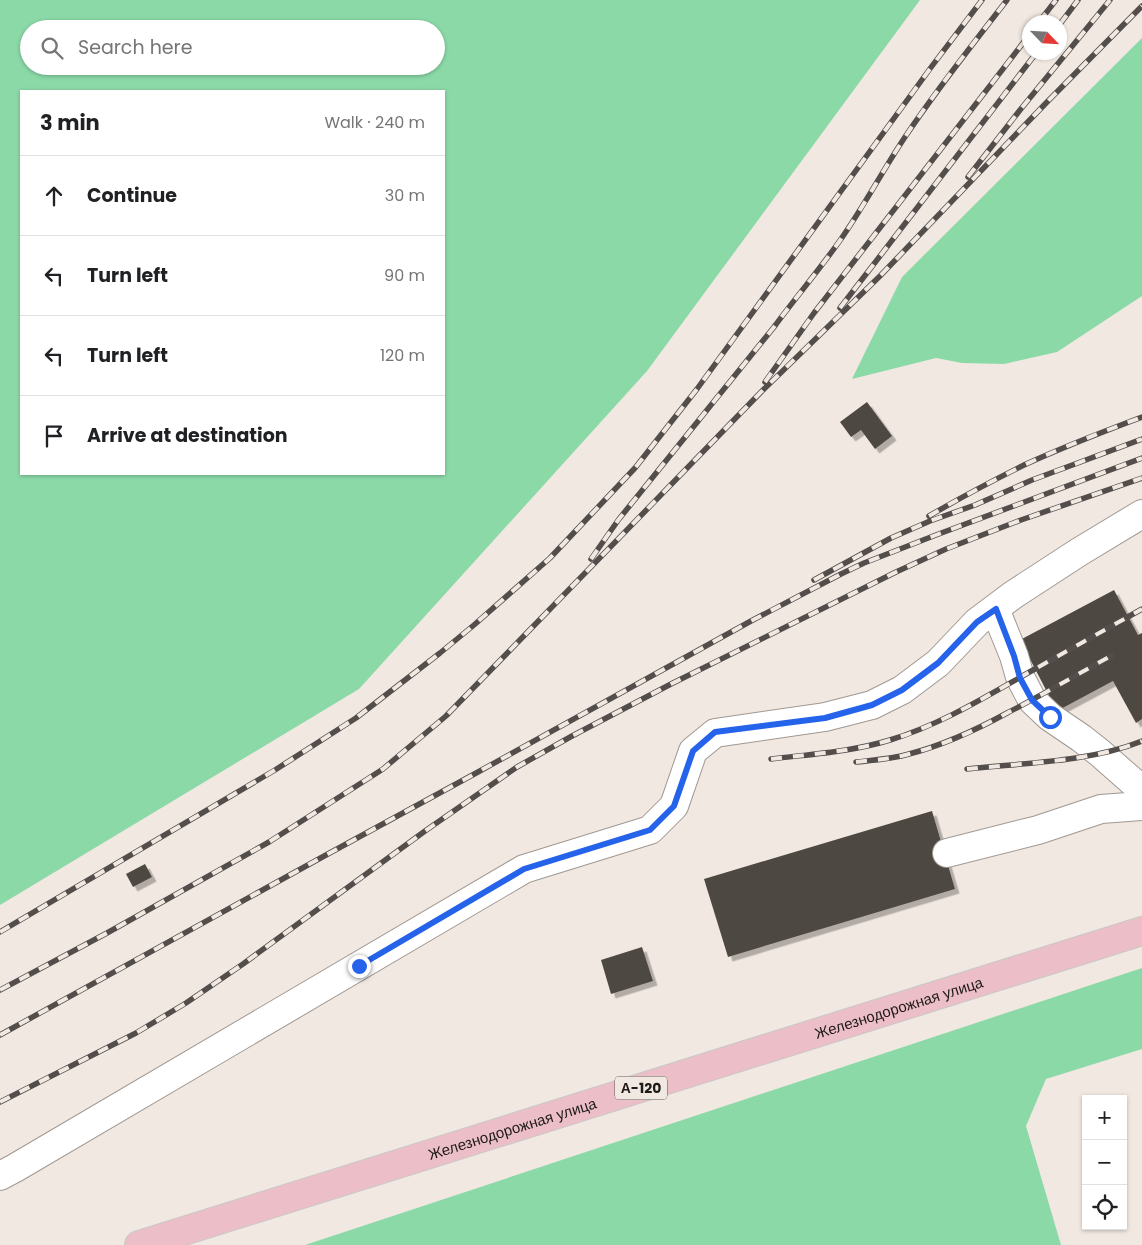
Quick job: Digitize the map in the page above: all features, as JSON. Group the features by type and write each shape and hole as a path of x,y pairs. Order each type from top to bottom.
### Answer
{"main road":[{"name":"Железнодорожная улица","path":"140,1245 1142,931"}],"lane":[{"path":"0,1176 524,869 650,830 674,806 693,751 715,732 825,718 872,705 902,690 938,663 977,622 1079,552 1142,514"},
{"path":"996,609 1014,656 1020,678 1032,700 1050,717 1100,753 1142,790"},
{"path":"947,853 1038,830 1101,809 1142,806"}],"green space":[{"path":"0,0 920,0 647,371 359,689 0,905"},
{"path":"1142,38 1142,296 1057,352 1004,364 962,363 936,358 852,379 902,277"},
{"path":"1142,968 1142,1049 1046,1079 1026,1126 1061,1245 305,1245"}],"building":[{"path":"867,402 892,436 875,449 861,430 851,437 840,422"},
{"path":"1114,590 1138,635 1142,633 1142,719 1136,723 1113,681 1057,711 1020,640"},
{"path":"932,811 955,889 728,957 704,879"},
{"path":"145,864 152,877 133,887 126,874"},
{"path":"642,947 653,981 611,994 601,960"}],"railway":[{"path":"0,932 275,770 356,718 474,625 550,558 635,468 697,389 982,0"},
{"path":"591,559 619,519 774,327 833,250 917,119 1007,0"},
{"path":"1044,15 1056,0"},
{"path":"1067,15 1078,0"},
{"path":"968,177 1110,0"},
{"path":"0,990 107,933 269,842 383,769 446,716 763,390 880,276 1142,6"},
{"path":"765,382 814,313 1022,44"},
{"path":"840,308 1031,60"},
{"path":"929,516 1024,465 1142,417"},
{"path":"814,580 891,538 930,521 1142,439"},
{"path":"0,1035 751,621 841,574 936,535 1142,458"},
{"path":"0,1102 136,1033 186,1003 517,767 572,736 671,684 946,549 1021,520 1142,478"},
{"path":"771,759 861,747 890,740 926,727 977,702 1142,609"},
{"path":"856,762 903,756 960,736 1020,706 1111,656"},
{"path":"967,769 1079,758 1122,748 1142,741"}],"route":[{"path":"359,966 524,869 650,830 674,806 693,751 715,732 825,718 872,705 902,690 938,663 977,622 996,609 1014,656 1020,678 1032,700 1050,717"}]}
